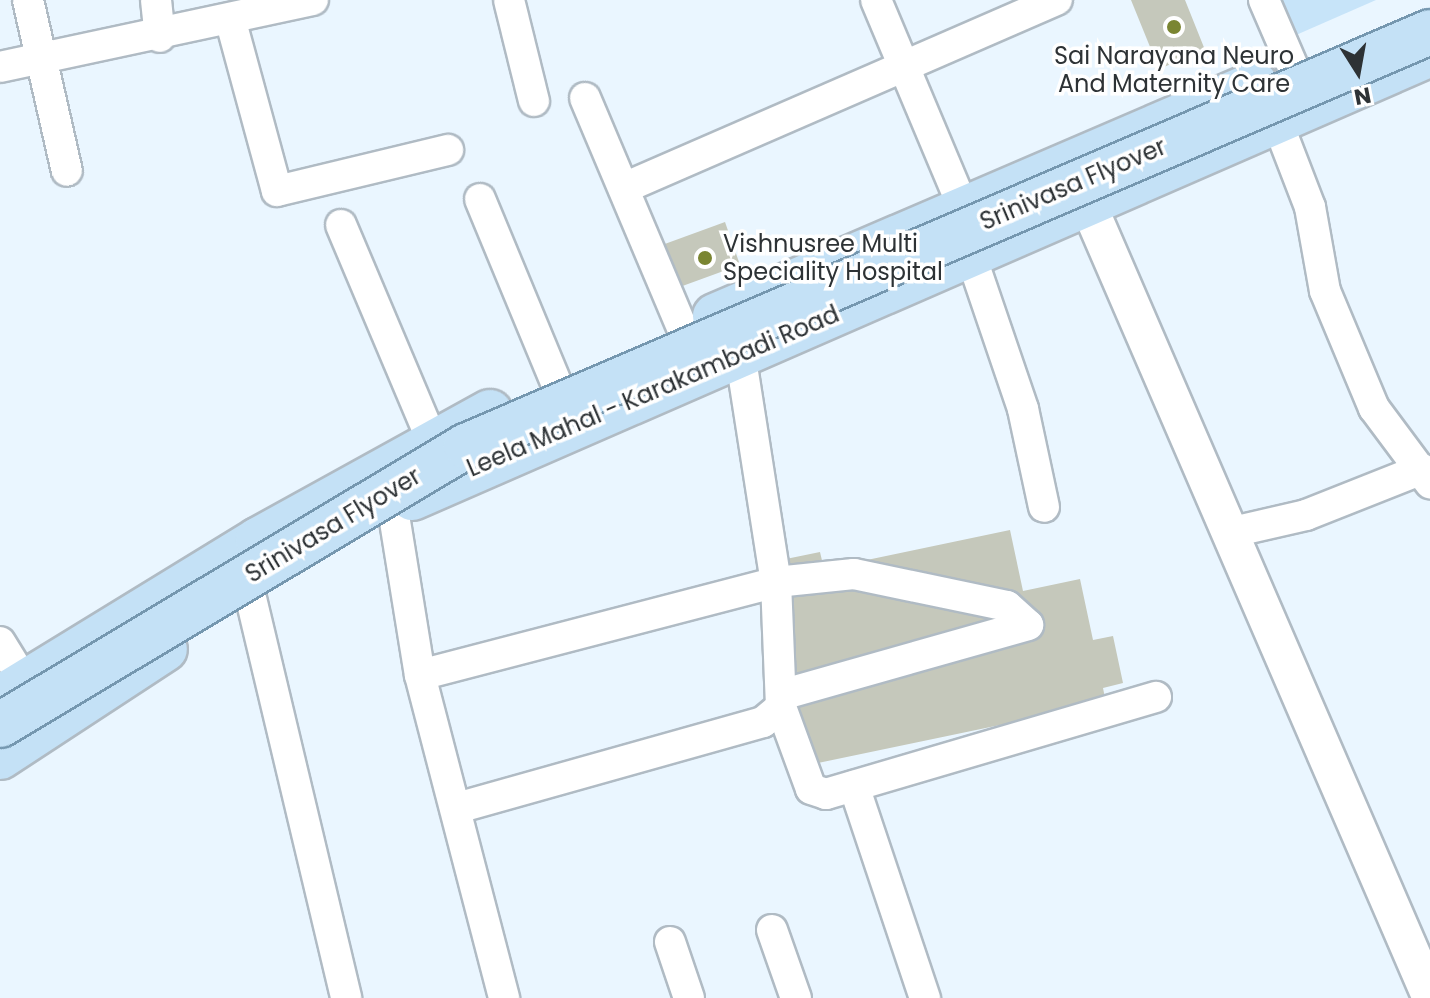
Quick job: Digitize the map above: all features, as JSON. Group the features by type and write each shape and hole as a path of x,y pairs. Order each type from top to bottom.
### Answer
{"main road":[{"name":"Leela Mahal - Karakambadi Road","path":"12,689 432,440 963,207 1430,9"},
{"name":"Srinivasa Flyover","path":"0,725 466,446 1430,32"},
{"name":"Leela Mahal - Karakambadi Road","path":"0,757 250,594 393,509 740,353 1089,208 1430,54"}],"street":[{"path":"28,0 67,171"},
{"path":"156,0 160,37"},
{"path":"0,67 231,22 313,0"},
{"path":"509,0 534,101"},
{"path":"876,0 963,207"},
{"path":"624,188 1057,0"},
{"path":"1264,0 1293,67"},
{"path":"231,22 277,191 448,150"},
{"path":"585,98 683,330"},
{"path":"1228,533 1306,515 1423,461 1374,408 1325,291 1310,207 1278,124"},
{"path":"1069,162 1430,996"},
{"path":"480,199 557,385"},
{"path":"341,225 432,440"},
{"path":"971,256 1023,409 1044,507"},
{"path":"740,353 776,582 781,701 811,789 826,794 1156,697"},
{"path":"393,509 420,675 504,998"},
{"path":"420,675 776,582 854,574 914,584 1007,606 1028,625 781,701 763,722 457,808"},
{"path":"250,594 346,998"},
{"path":"0,642 12,689"},
{"path":"854,786 925,998"},
{"path":"772,930 796,998"},
{"path":"670,942 689,998"}],"shaded area":[{"path":"1282,0 1376,0 1296,35"}],"building":[{"path":"1131,0 1185,0 1205,50 1159,69"},
{"path":"725,222 740,265 677,288 662,245"},
{"path":"1010,530 1023,591 1080,579 1093,640 1113,636 1123,683 1103,688 1106,703 794,768 761,612 790,606 781,560 820,552 824,569"}],"place":[{"name":"Sai Narayana Neuro And Maternity Care","path":"1174,27"},
{"name":"Vishnusree Multi Speciality Hospital","path":"705,258"}]}
